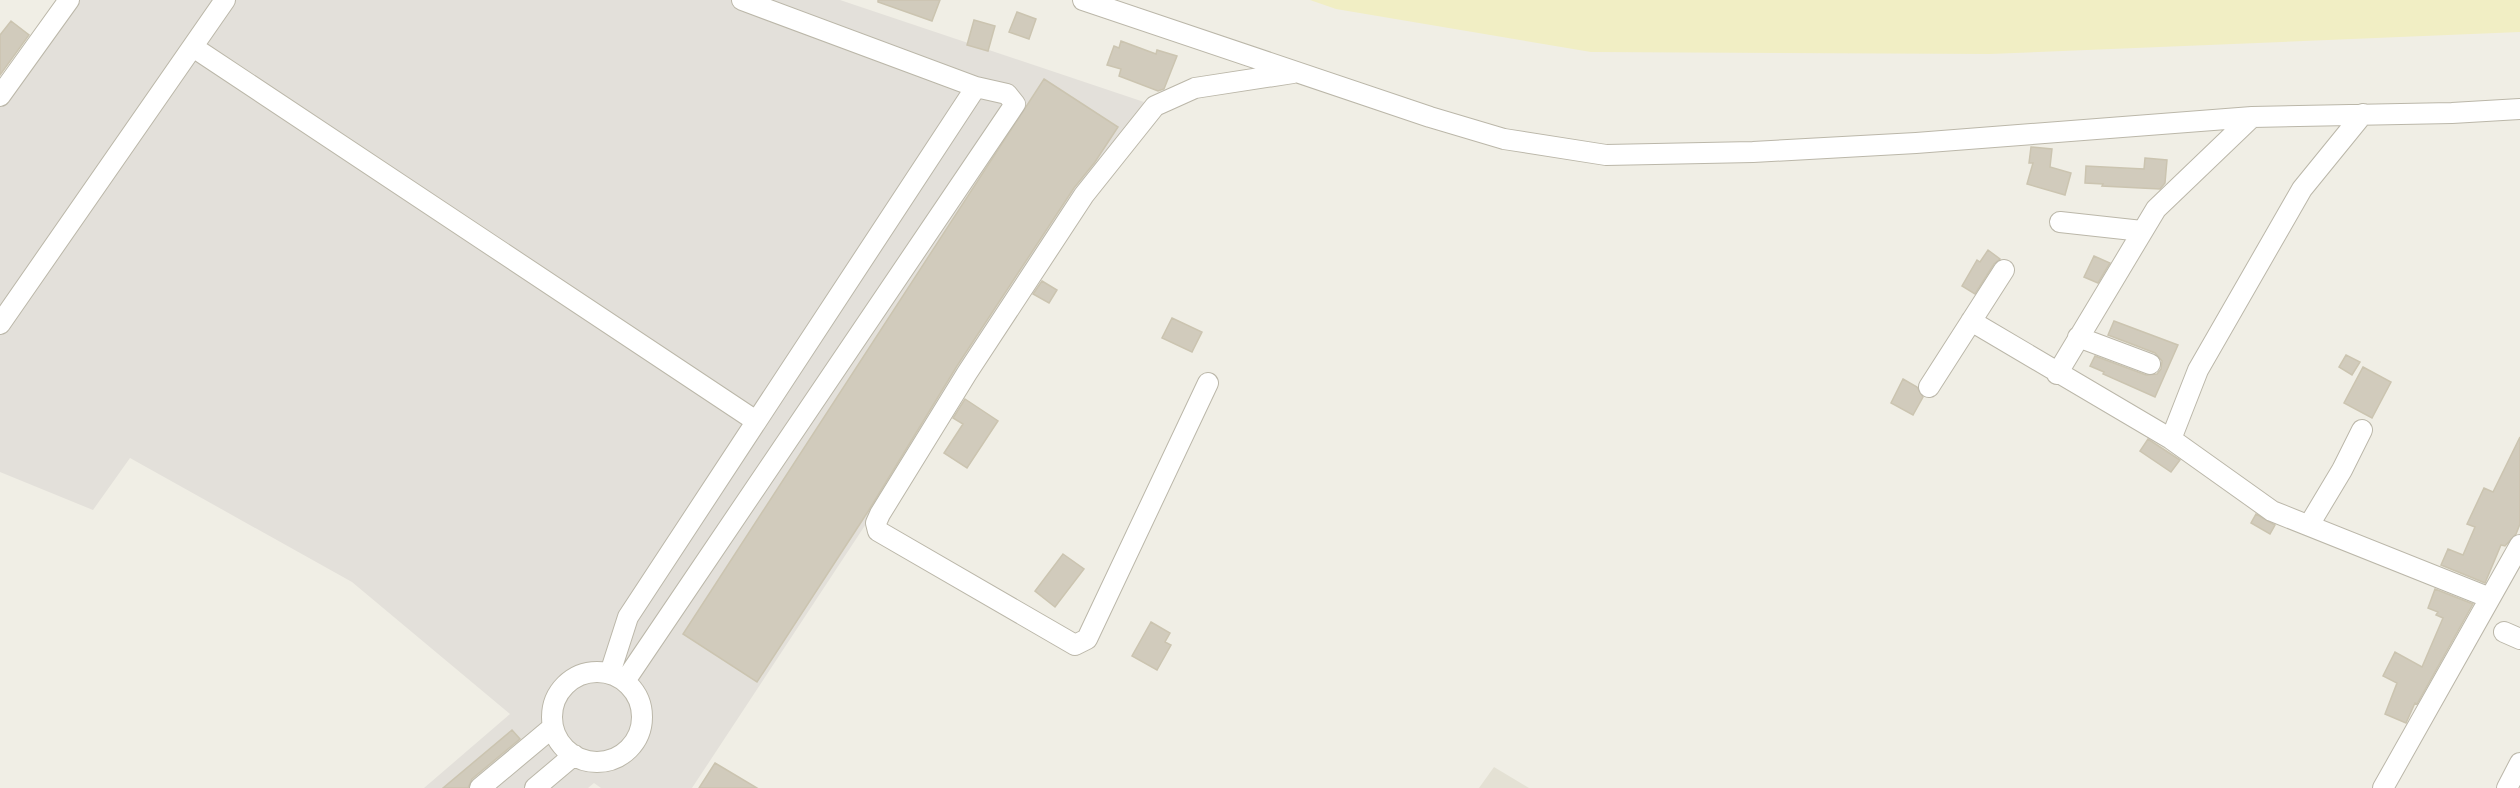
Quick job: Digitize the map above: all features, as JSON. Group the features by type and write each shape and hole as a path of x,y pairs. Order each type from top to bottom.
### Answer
{"street":[{"path":"0,96 69,0"},
{"path":"0,324 225,0"},
{"path":"617,677 1015,104 1007,94 976,87 742,0"},
{"path":"1083,0 1148,24 1504,139 1606,155 1753,152 1904,144 2252,117 2452,113 2520,109"},
{"path":"193,47 756,421"},
{"path":"1208,383 1087,639 1081,643 1075,645 878,531 876,523 880,514 967,373 1084,195 1155,106 1195,88 1299,72"},
{"path":"617,677 628,617 976,87"},
{"path":"2171,439 2198,370 2302,189 2363,114"},
{"path":"2057,374 2142,231 2164,200 2252,117"},
{"path":"2060,222 2142,231"},
{"path":"1929,387 2004,270"},
{"path":"1971,321 2057,374 2171,439 2272,511 2490,598"},
{"path":"2079,338 2150,364"},
{"path":"2309,525 2342,470 2362,430"},
{"path":"2383,788 2520,545"},
{"path":"587,672 617,677 640,700 642,725 631,747 610,761 585,761 564,749 553,727 554,703 566,684 587,672"},
{"path":"480,788 553,727"},
{"path":"535,788 574,755"},
{"path":"2507,788 2520,763"}],"shaded area":[{"path":"76,0 840,0 1144,102 692,788 601,788 594,783 588,788 424,788 510,714 352,582 130,458 93,510 0,472 0,105"},
{"path":"1494,767 1529,788 1479,788"}],"sand":[{"path":"1310,0 2520,0 2520,32 1990,54 1591,52 1336,9"}],"building":[{"path":"878,0 940,0 932,21 878,2"},
{"path":"1017,12 1036,19 1029,39 1009,32"},
{"path":"974,20 995,26 988,51 967,45"},
{"path":"11,21 29,35 0,75 0,35"},
{"path":"1121,41 1156,54 1157,50 1177,56 1164,89 1158,91 1119,76 1121,69 1107,65 1114,46 1119,48"},
{"path":"1044,79 1118,127 1095,162 1074,188 957,366 869,510 757,682 683,634"},
{"path":"2031,147 2052,149 2050,167 2071,173 2065,195 2027,184 2033,163 2029,163"},
{"path":"2145,158 2167,160 2165,183 2160,189 2085,183 2086,166 2144,169"},
{"path":"1988,250 2000,259 1994,264 1975,294 1962,286 1977,260 1980,262"},
{"path":"2094,256 2110,263 2098,283 2084,277"},
{"path":"1042,281 1057,290 1049,303 1033,294"},
{"path":"1172,318 1202,332 1192,352 1162,338"},
{"path":"2114,321 2178,345 2155,397 2090,366 2095,356 2146,375 2157,374 2161,369 2162,361 2155,353 2108,335"},
{"path":"2346,355 2360,362 2352,375 2339,367"},
{"path":"2363,367 2391,382 2372,418 2344,403"},
{"path":"1903,379 1917,387 1923,397 1913,415 1891,403"},
{"path":"965,399 998,421 967,468 944,453 963,424 953,418"},
{"path":"2520,437 2520,524 2516,534 2505,546 2501,545 2485,583 2441,565 2448,549 2463,555 2475,527 2467,524 2484,488 2493,492"},
{"path":"2148,439 2180,460 2171,472 2140,451"},
{"path":"2256,514 2275,525 2270,534 2251,523"},
{"path":"1063,554 1084,569 1055,607 1035,591"},
{"path":"2435,589 2473,604 2417,704 2415,703 2406,723 2385,714 2397,683 2383,676 2395,652 2422,667 2443,618 2436,615 2438,612 2428,608"},
{"path":"1151,622 1170,633 1165,642 1171,645 1157,670 1132,656"},
{"path":"512,730 520,739 472,779 468,788 443,788"},
{"path":"715,763 757,788 699,788"}]}
